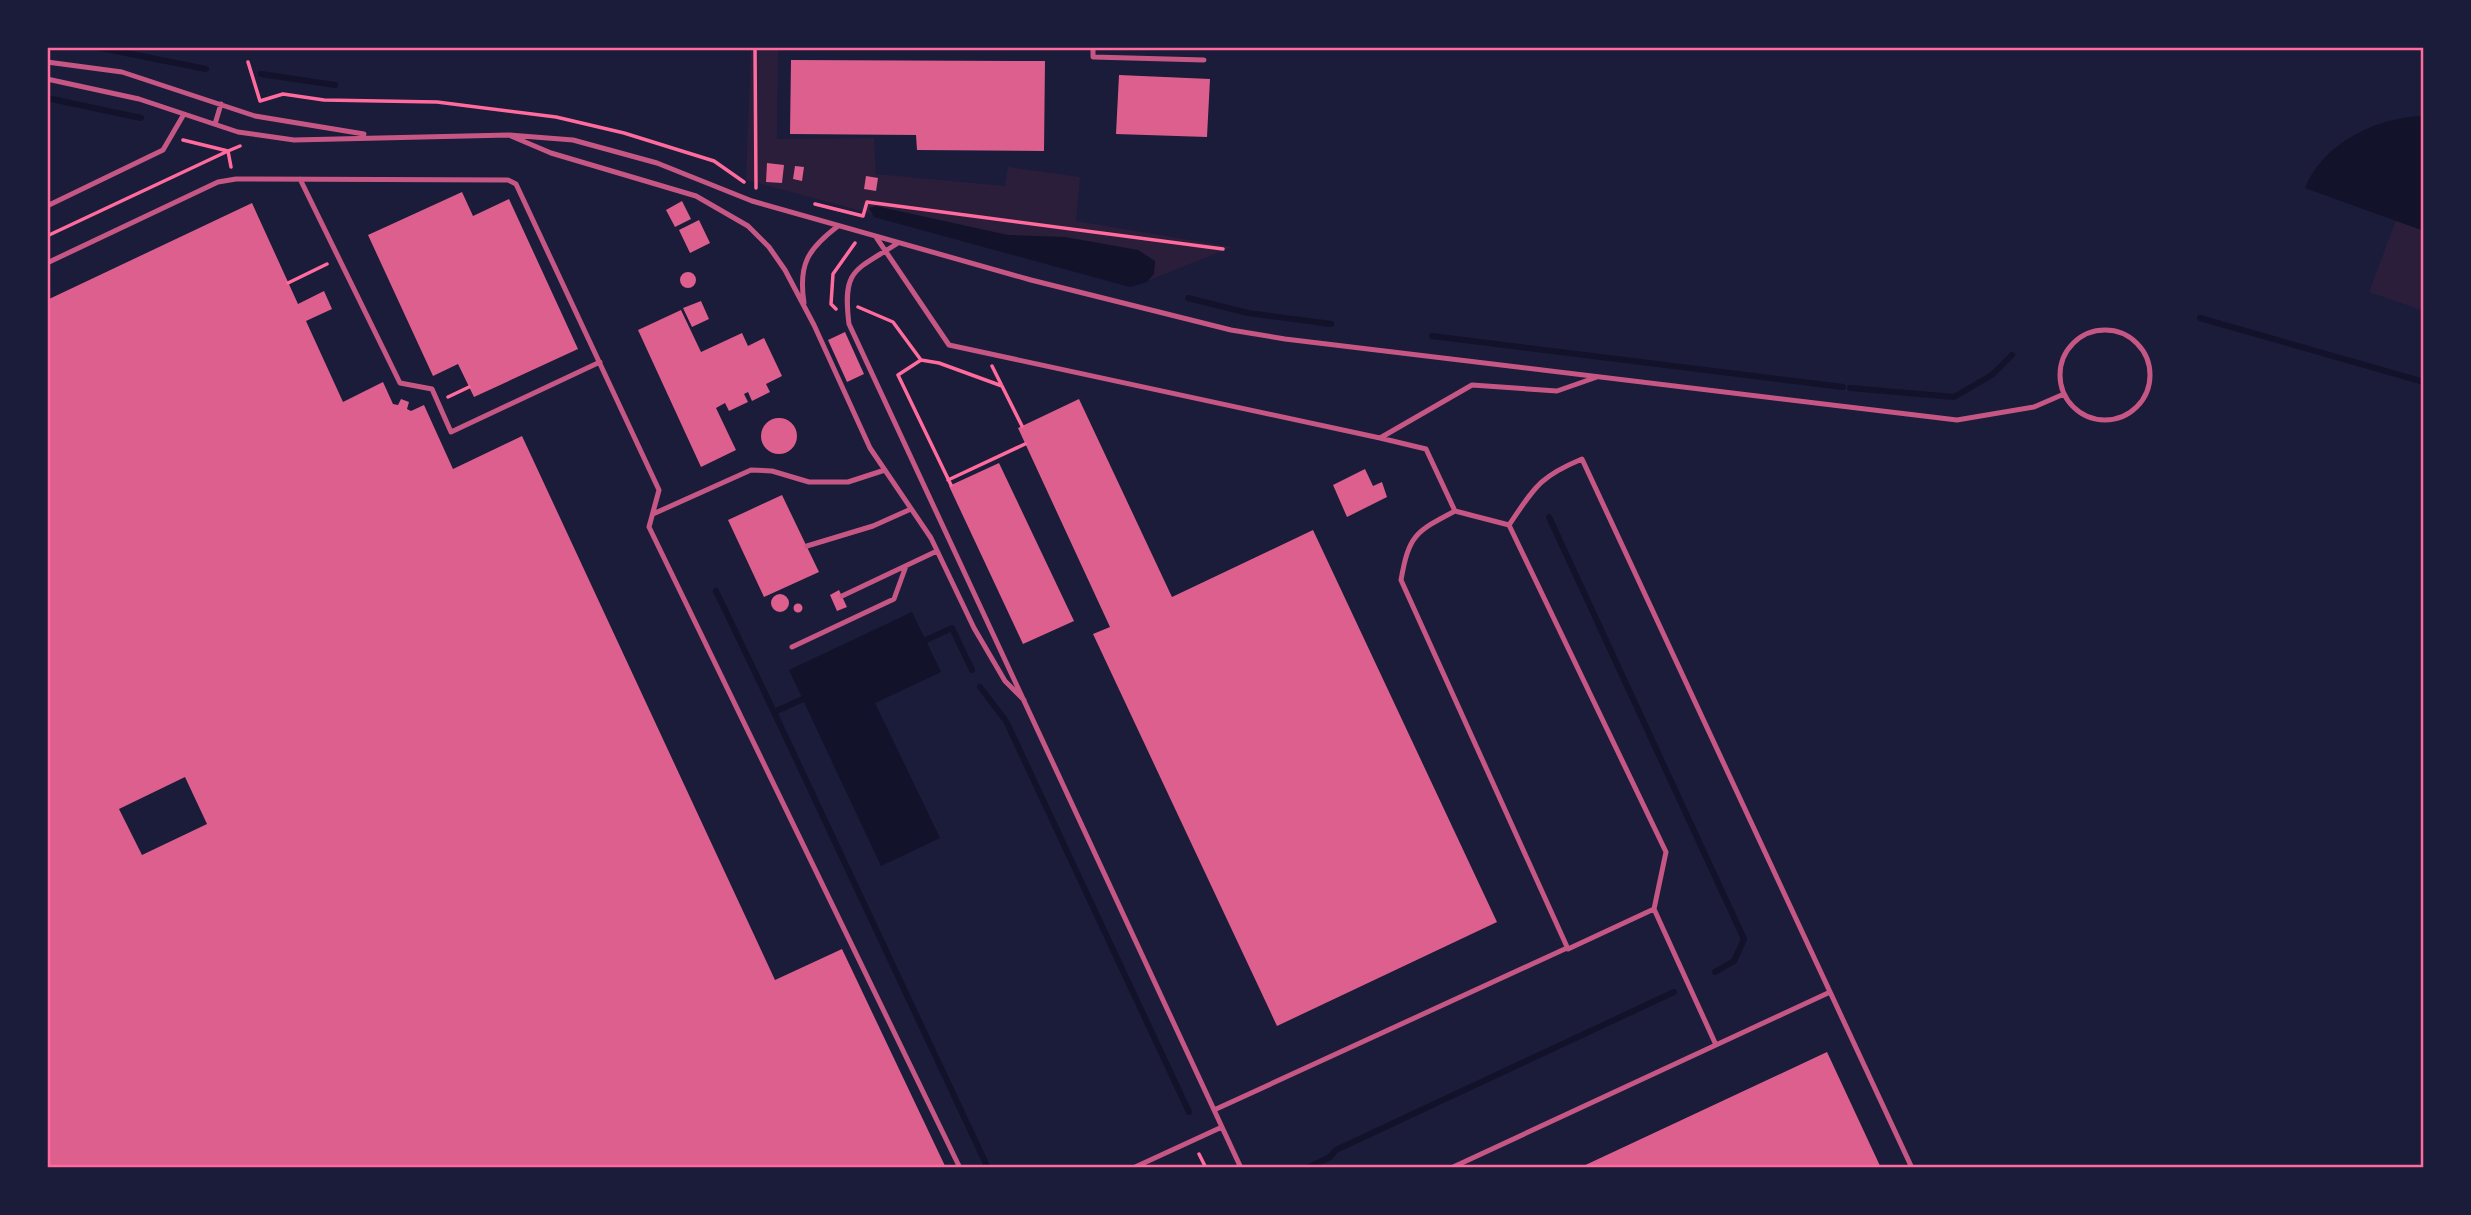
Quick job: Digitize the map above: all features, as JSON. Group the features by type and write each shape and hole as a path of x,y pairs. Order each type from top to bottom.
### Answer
{"lane":[{"path":"1093,47 1093,57 1204,60"},
{"path":"47,62 122,72 255,116 371,136"},
{"path":"47,79 139,99 258,137 293,140 371,136 509,135 573,140 668,167 752,201 876,237 1231,330 1957,420 2034,407 2064,394"},
{"path":"215,124 221,104"},
{"path":"47,206 163,150 184,114"},
{"path":"509,135 551,153 696,196 748,226 769,247 806,309 870,448 937,551 974,628 1005,681 1028,704"},
{"path":"47,263 218,182 236,179 508,180 516,184 659,490 649,527 960,1168"},
{"path":"300,179 400,383 432,389 451,432 600,362"},
{"path":"806,309 801,270 811,250 838,226"},
{"path":"876,237 948,345 1426,449 1455,511"},
{"path":"898,243 855,271 845,292 849,324 1028,704 1241,1168"},
{"path":"2110,329 2126,334 2147,356 2151,372 2150,387 2143,402 2132,413 2117,419 2088,418 2076,410 2064,394 2060,371 2063,357 2082,335 2110,329"},
{"path":"1380,438 1472,385 1557,391 1598,377"},
{"path":"1509,525 1549,472 1582,459 1828,993 1912,1168"},
{"path":"653,513 751,470 772,471 809,482 848,482 885,470"},
{"path":"807,546 873,526 911,509"},
{"path":"1567,948 1401,580 1407,548 1422,529 1455,511 1509,525 1666,852 1654,909 1716,1045"},
{"path":"842,596 937,551"},
{"path":"792,647 894,599 906,566"},
{"path":"1214,1110 1654,909"},
{"path":"1451,1168 1828,993"},
{"path":"1133,1168 1222,1127"}],"path":[{"path":"755,47 756,188"},
{"path":"248,62 260,101"},
{"path":"181,139 228,151"},
{"path":"47,236 247,142"},
{"path":"228,151 231,167"},
{"path":"856,242 867,202 1223,248"},
{"path":"288,283 331,263"},
{"path":"856,306 893,321 921,360"},
{"path":"951,485 898,375 921,360 939,363 1002,386 1022,426"},
{"path":"443,400 469,387"},
{"path":"948,480 1025,444"},
{"path":"1199,1154 1206,1168"}],"shaded area":[{"path":"751,47 778,47 777,139 874,138 876,174 1005,186 1008,167 1080,177 1076,221 1232,247 1137,285 746,180"},
{"path":"2424,116 2424,231 2305,188 2313,172 2325,158 2354,136 2388,121"},
{"path":"2424,146 2424,311 2369,292"},
{"path":"876,206 1008,235 1065,237 1138,250 1155,261 1154,274 1147,282 1130,287 874,217 869,208"},
{"path":"912,612 941,672 875,703 940,838 881,866 789,670"}],"building":[{"path":"791,60 1045,61 1044,151 917,150 916,135 790,134"},
{"path":"1119,75 1210,79 1207,137 1116,134"},
{"path":"767,163 784,165 782,183 766,182"},
{"path":"795,166 804,167 802,181 793,179"},
{"path":"866,176 878,178 876,191 864,189"},
{"path":"462,192 473,216 509,199 578,349 474,397 458,364 433,376 368,235"},
{"path":"682,201 691,219 675,227 666,210"},
{"path":"252,203 298,304 324,291 332,309 306,321 343,402 383,382 393,404 398,405 401,399 409,402 407,409 411,411 424,405 453,469 522,436 775,980 842,949 946,1168 47,1168 47,300","holes":["185,777 207,824 142,855 119,809"]},
{"path":"699,220 710,243 690,253 679,230"},
{"path":"688,272 696,280 688,288 680,280"},
{"path":"701,301 709,319 692,327 683,308"},
{"path":"681,310 701,352 742,333 748,346 764,338 782,376 766,384 770,392 752,401 748,392 744,394 748,402 729,411 725,403 716,408 736,450 701,467 638,330"},
{"path":"845,332 864,374 847,382 828,340"},
{"path":"1079,399 1172,597 1313,530 1497,922 1277,1026 1093,634 1110,627 1018,428"},
{"path":"779,418 792,423 797,436 792,449 779,454 766,449 761,436 766,423"},
{"path":"999,463 1074,621 1023,644 949,486"},
{"path":"1365,469 1373,486 1382,482 1387,497 1347,517 1333,485"},
{"path":"782,495 819,572 764,597 728,520"},
{"path":"839,590 847,607 837,611 830,595"},
{"path":"776,594 784,594 789,603 787,610 776,612 771,607 771,599"},
{"path":"798,603 803,608 798,613 793,608"},
{"path":"1827,1052 1881,1168 1579,1168"}],"waterway":[{"path":"96,47 206,69"},
{"path":"261,74 335,85"},
{"path":"47,98 141,118"},
{"path":"1188,298 1248,313 1331,324"},
{"path":"2200,318 2424,382"},
{"path":"1432,336 1843,387"},
{"path":"1850,388 1954,397 1992,375 2012,355"},
{"path":"1549,517 1744,939 1734,961 1715,972"},
{"path":"716,591 774,712"},
{"path":"926,640 952,628 972,670"},
{"path":"980,687 1006,721 1189,1112"},
{"path":"803,699 774,712 988,1168"},
{"path":"1307,1168 1330,1157 1336,1150 1674,992"}]}
